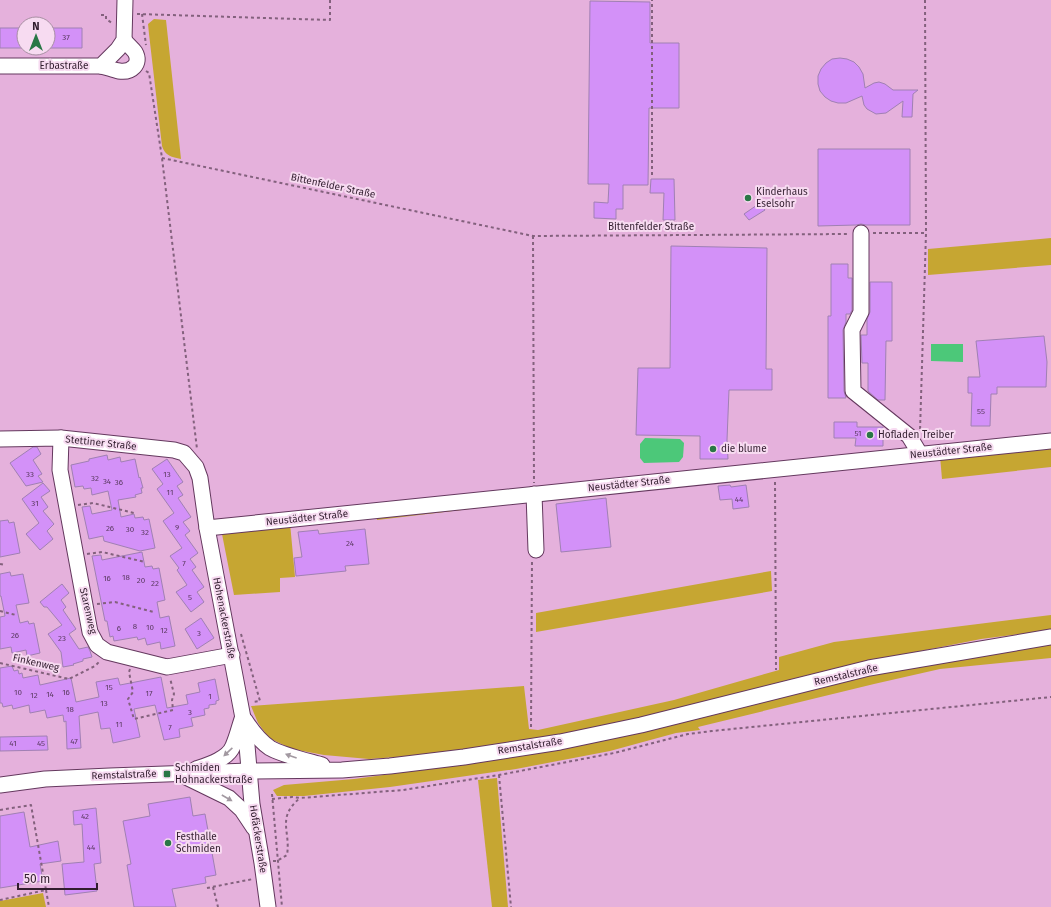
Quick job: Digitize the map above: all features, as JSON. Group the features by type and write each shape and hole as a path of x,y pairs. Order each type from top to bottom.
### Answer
{"street":[{"path":"101,66 120,71 131,70 135,67 137,62 136,54 124,40 125,7"},
{"name":"Erbastraße","path":"0,66 101,66 118,49 124,40"},
{"path":"861,234 862,312 852,330 853,392 909,436 920,454"},
{"name":"Stettiner Straße","path":"0,439 61,438 174,450 184,453 196,467"},
{"name":"Starenweg","path":"61,438 60,470 90,632 97,645 107,652"},
{"name":"Neustädter Straße","path":"206,528 1051,440"},
{"name":"Hohenackerstraße","path":"196,467 200,478 206,528 232,655 246,734 249,771"},
{"path":"534,494 536,550"},
{"name":"Remstalstraße","path":"0,785 45,779 180,773 342,770 464,757 560,742 641,725 869,668 1051,637"},
{"path":"107,652 167,667 232,655"},
{"path":"242,717 255,734 271,749 300,759 342,770"},
{"path":"180,773 211,764 229,753 233,747 242,717"},
{"name":"Hofäckerstraße","path":"249,771 252,804 258,834 268,907"},
{"path":"180,773 234,802 242,810 258,834"}],"path":[{"path":"125,7 330,20 330,0"},
{"path":"652,0 652,175"},
{"path":"920,454 926,233 925,0"},
{"path":"135,67 149,73 162,158 198,446 196,467"},
{"name":"Bittenfelder Straße","path":"162,158 533,236 926,233"},
{"path":"533,236 534,494"},
{"path":"775,469 776,670"},
{"path":"67,507 93,503 134,513"},
{"path":"531,727 532,556 536,550"},
{"path":"76,556 102,552 145,562"},
{"path":"0,564 5,565"},
{"path":"86,606 115,602 154,612"},
{"path":"0,611 16,615"},
{"name":"Finkenweg","path":"0,663 69,679 95,666 107,652"},
{"path":"133,658 129,672 133,692 128,699 134,719 173,710 172,700 174,694 167,667"},
{"path":"272,799 403,790 499,775 614,753 688,734 1051,697"},
{"path":"499,775 511,907"},
{"path":"272,794 282,907"},
{"path":"262,863 278,860 287,855 288,847 285,824 287,812 300,798"},
{"path":"0,810 31,805 49,907"},
{"path":"207,888 249,880"},
{"path":"213,886 218,907"},
{"path":"0,900 46,890"}],"shaded area":[{"path":"154,19 166,20 181,159 167,154 162,146 148,24"},
{"path":"1051,238 1051,265 928,275 928,249"},
{"path":"931,344 963,344 963,362 931,361"},
{"path":"645,438 680,439 684,443 683,457 679,462 644,463 640,458 640,444"},
{"path":"1051,447 1051,467 942,479 940,456"},
{"path":"529,502 377,520 376,514"},
{"path":"290,523 295,577 280,578 280,592 234,595 222,534 227,529"},
{"path":"771,571 772,591 536,632 536,613"},
{"path":"1051,615 1051,630 981,639 866,662 580,733 438,754 369,759 324,755 292,749 269,738 258,723 251,706 524,686 529,729 538,730 674,700 779,670 779,657 834,642"},
{"path":"1051,642 1051,658 940,669 698,727 700,730 676,733 610,751 516,769 390,787 304,796 277,796 273,790 284,785 354,779 479,762 894,668"},
{"path":"497,778 508,907 492,907 478,780"},
{"path":"43,893 46,907 0,907 0,901"}],"building":[{"path":"590,1 650,2 650,43 679,43 679,108 649,108 648,185 623,185 623,209 616,209 616,219 594,218 594,202 608,203 609,184 588,184"},
{"path":"0,28 16,28 16,48 0,48"},
{"path":"56,28 82,28 82,48 56,48"},
{"path":"840,58 854,62 859,67 863,74 865,88 879,82 885,84 893,90 918,90 913,94 912,117 902,117 903,101 886,113 876,114 867,109 864,105 862,96 846,103 831,101 825,97 820,91 818,76 826,63 832,59"},
{"path":"818,149 910,149 910,225 861,224 818,226"},
{"path":"651,179 674,179 675,220 663,220 664,193 650,193"},
{"path":"760,203 765,210 749,220 744,214"},
{"path":"671,246 767,248 766,369 772,369 772,390 729,390 727,440 728,459 700,459 700,436 636,435 638,368 670,368"},
{"path":"831,264 848,264 848,278 852,278 852,310 850,314 846,314 846,322 843,330 844,391 846,398 828,398 828,316 831,316"},
{"path":"870,282 892,282 892,341 886,341 885,400 878,400 868,391 868,363 862,363 861,335 867,335 867,319 870,312"},
{"path":"1044,336 1047,362 1046,387 997,387 997,394 991,394 990,426 971,426 972,393 968,393 968,377 980,377 976,341"},
{"path":"834,422 857,422 857,427 883,427 883,446 855,446 856,438 834,438"},
{"path":"33,447 37,447 41,454 33,460 42,474 38,476 43,482 26,486 10,463"},
{"path":"107,455 108,460 120,457 121,462 135,459 143,488 141,488 142,493 135,495 136,497 118,500 121,517 134,514 135,518 143,517 144,520 149,519 155,548 140,551 104,541 103,536 89,539 82,507 90,506 92,514 112,510 108,491 92,495 91,488 84,489 83,486 75,487 71,465"},
{"path":"167,459 183,482 177,486 183,495 178,498 191,517 183,522 190,531 185,535 198,553 190,559 196,567 192,570 204,587 197,592 204,602 191,612 176,592 187,585 177,570 179,568 170,556 182,548 163,521 174,513 157,489 163,484 152,469"},
{"path":"43,483 50,491 41,497 48,507 43,511 54,524 47,531 53,539 40,550 26,534 39,523 22,499"},
{"path":"730,485 731,487 746,485 749,507 733,509 732,499 720,500 718,486"},
{"path":"606,498 611,547 561,552 556,504"},
{"path":"8,520 9,523 14,522 20,553 0,557 0,521"},
{"path":"365,529 369,564 345,566 346,571 296,576 294,558 302,557 298,532 318,530 319,534"},
{"path":"142,552 145,567 152,566 153,569 159,568 165,600 157,602 160,618 169,616 175,646 161,649 160,642 147,645 145,638 138,640 137,637 114,641 113,636 110,637 107,621 105,621 92,556 101,555 102,560"},
{"path":"10,572 11,576 23,574 29,603 16,605 20,623 28,621 29,624 34,623 40,653 27,656 26,650 12,653 11,647 0,649 0,617 5,616 0,596 0,574"},
{"path":"62,584 69,593 61,600 66,607 63,610 76,629 69,634 79,649 88,647 92,657 83,659 83,661 73,664 74,665 63,667 61,652 48,634 62,625 47,607 44,607 40,602"},
{"path":"201,618 214,638 197,649 185,629"},
{"path":"12,666 14,671 18,670 19,674 22,673 23,678 38,675 40,685 71,678 76,702 99,697 96,682 118,678 120,685 161,677 167,708 188,704 186,695 200,692 198,683 215,679 219,700 216,701 216,704 209,705 209,708 204,709 205,715 191,718 193,726 179,729 180,737 164,740 155,705 134,709 140,737 113,743 110,728 101,729 98,712 79,716 81,748 67,749 66,721 64,722 63,715 47,718 45,710 30,713 29,705 13,709 12,705 3,707 2,703 0,703 0,668"},
{"path":"47,736 48,750 0,751 0,737"},
{"name":"Festhalle Schmiden","path":"190,797 193,816 205,814 216,875 205,877 206,883 172,889 176,907 134,907 127,865 131,864 123,821 150,816 148,804"},
{"path":"96,808 101,863 94,864 97,891 65,895 62,864 84,862 82,824 74,825 73,811"},
{"path":"24,812 30,847 58,841 61,861 40,864 43,881 0,888 0,816"}],"place":[{"name":"Kinderhaus Eselsohr","path":"748,198"},
{"name":"Hofladen Treiber","path":"870,435"},
{"name":"die blume","path":"713,449"},
{"name":"Schmiden Hohnackerstraße","path":"167,774"},
{"name":"Festhalle Schmiden","path":"168,843"}]}
